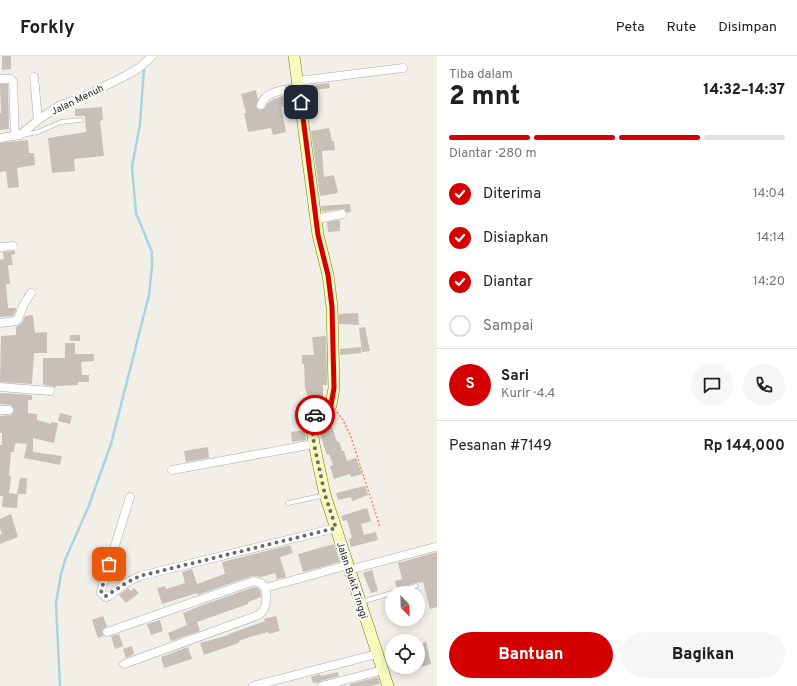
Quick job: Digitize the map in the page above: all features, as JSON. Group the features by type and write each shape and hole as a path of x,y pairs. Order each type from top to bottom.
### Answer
{"street":[{"name":"Jalan Menuh","path":"18,136 59,106 85,96 115,81 139,68 152,56"},
{"path":"294,56 319,240 328,275 332,307 334,388 331,405"},
{"path":"261,105 262,100 268,95 298,84 403,68"},
{"path":"34,77 38,120"},
{"path":"0,79 12,80 18,136 0,138"},
{"path":"316,219 342,214"},
{"path":"0,247 13,246"},
{"path":"0,323 16,321 31,293"},
{"path":"0,387 50,391"},
{"name":"Jalan Bukit Tinggi","path":"331,405 313,415 311,421 314,444 325,495 388,686"},
{"path":"0,410 9,410"},
{"path":"172,470 314,444"},
{"path":"130,497 101,591 104,596 140,576 336,528"},
{"path":"265,588 435,547"},
{"path":"107,632 254,581 261,583 265,588 266,598 264,608 263,612 259,616 124,664"},
{"path":"253,686 378,654"},
{"path":"322,686 383,670"}],"lane":[{"path":"18,136 38,132 61,122 81,120"},
{"path":"288,503 325,495"},
{"path":"360,602 385,595"}],"path":[{"path":"331,405 343,420 351,438 380,528"}],"building":[{"path":"2,56 11,56 11,69 2,70"},
{"path":"329,83 330,88 306,91 305,86"},
{"path":"0,84 8,84 9,129 0,130 1,113"},
{"path":"256,90 258,99 256,106 259,110 264,109 268,103 274,99 286,95 289,105 281,107 286,132 273,135 271,128 248,132 244,113 246,113 241,94"},
{"path":"102,107 103,120 100,121 104,156 74,159 75,171 52,173 48,138 86,132 85,116 75,116 75,109"},
{"path":"329,128 332,141 334,141 335,150 322,151 324,177 334,175 338,193 320,196 311,131"},
{"path":"28,140 29,153 34,153 35,165 17,168 19,187 8,188 6,171 0,172 0,143"},
{"path":"350,204 351,212 347,213 344,209 341,209 322,212 321,206"},
{"path":"340,220 340,231 328,232 327,222"},
{"path":"15,251 15,254 11,255 13,265 8,265 10,284 6,284 8,308 16,308 16,310 13,316 0,317 0,260 4,259 3,252"},
{"path":"358,313 359,325 339,324 339,314"},
{"path":"33,315 35,333 47,332 47,353 34,353 32,384 0,382 1,336 16,335 16,327 22,323 25,316"},
{"path":"365,327 370,351 362,352 359,328"},
{"path":"70,335 80,335 80,341 70,341"},
{"path":"326,336 327,385 323,385 323,402 320,404 310,404 305,388 302,355 314,355 312,337"},
{"path":"65,343 75,343 75,354 94,354 94,361 81,362 82,375 89,375 89,382 78,382 78,385 56,386 56,388 43,385 43,358 65,358"},
{"path":"361,347 361,353 340,355 340,349"},
{"path":"0,393 32,395 32,400 28,400 28,413 37,414 37,420 51,424 51,422 58,423 54,443 33,438 33,452 62,456 60,465 24,458 27,444 15,443 14,452 11,452 9,476 11,477 9,493 17,494 20,478 27,478 26,494 18,494 17,508 2,507 3,496 0,496 0,445 2,445 2,433 0,433 0,416 11,415 14,410 11,405 0,404"},
{"path":"60,413 72,416 70,424 58,421"},
{"path":"328,415 337,442 339,441 347,461 356,458 362,474 351,477 350,474 334,479 330,466 333,465 329,454 327,455 319,431 323,430 320,420"},
{"path":"305,430 306,440 292,442 291,432"},
{"path":"208,447 209,458 186,462 184,451"},
{"path":"365,486 368,495 352,501 351,497 338,500 336,493"},
{"path":"367,508 371,521 361,524 364,535 376,532 378,540 351,547 349,539 352,538 347,520 343,521 341,516"},
{"path":"11,514 18,537 0,544 0,535 2,534 0,519"},
{"path":"334,544 340,562 303,572 298,554"},
{"path":"290,545 293,553 280,557 286,577 277,579 275,573 261,577 252,576 197,595 197,593 162,604 157,588 165,586 166,589 185,583 182,572 192,569 197,584 225,574 222,562"},
{"path":"437,552 437,607 430,609 423,582 396,586 395,581 402,579 398,563"},
{"path":"372,570 378,591 371,593 363,573"},
{"path":"254,587 260,590 261,597 248,602 248,604 197,622 200,631 171,641 168,633 187,625 183,613"},
{"path":"128,588 131,591 134,588 139,593 126,603 119,595"},
{"path":"103,616 107,626 102,631 103,636 98,638 92,620"},
{"path":"276,616 280,631 269,634 268,632 250,637 239,641 239,643 204,655 200,643 229,635 265,621 264,619"},
{"path":"160,620 163,631 151,635 147,624"},
{"path":"119,634 123,646 115,649 111,636"},
{"path":"425,642 431,664 425,666"},
{"path":"132,646 134,654 126,658 123,649"},
{"path":"188,647 192,659 164,668 161,657"},
{"path":"338,672 339,676 321,681 317,684 317,682 313,683 311,677 320,674 321,676"},
{"path":"378,677 380,684 371,686 350,686 350,684"}],"waterway":[{"path":"60,686 56,603 61,574 65,560 88,508 111,444 149,295 152,252 136,213 132,167 140,124 144,68"}],"way so far":[{"path":"109,564 101,591 104,596 109,596 126,583 140,576 336,528 319,471 311,421 313,415 315,415"}],"route":[{"path":"301,102 318,235 328,275 332,307 334,345 334,388 331,405 327,409 315,415"}]}
